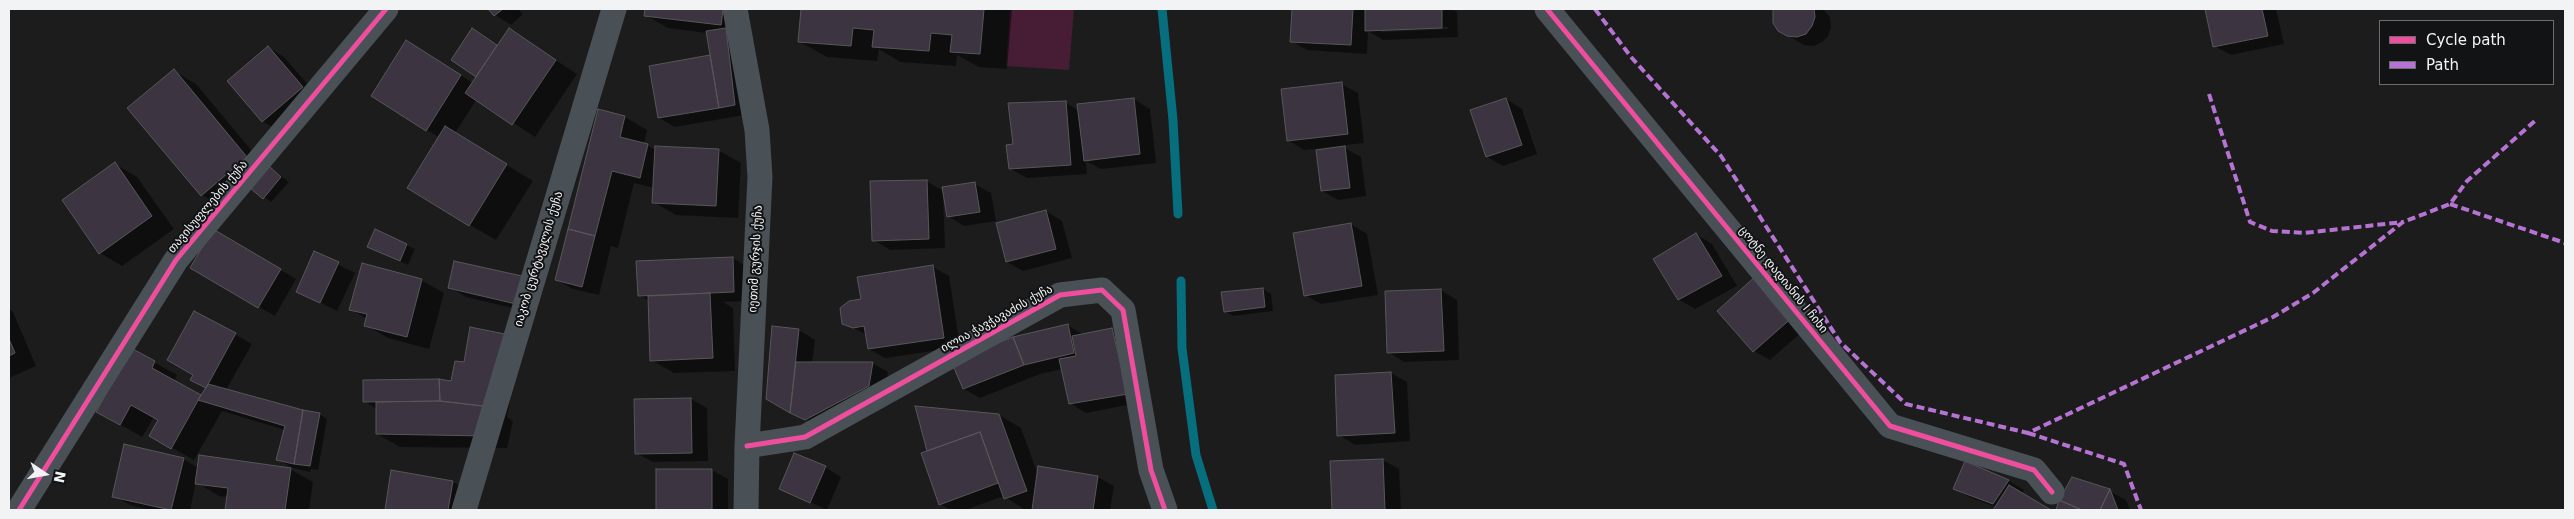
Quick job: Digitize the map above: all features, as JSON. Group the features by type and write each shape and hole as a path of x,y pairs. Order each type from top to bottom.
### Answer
{"street":[{"name":"თავისუფლების ქუჩა","path":"19,510 176,260 386,9"},
{"name":"იაკობ ცურტაველის ქუჩა","path":"464,510 614,9"},
{"name":"იეთიმ გურჯის ქუჩა","path":"735,9 757,130 760,178 747,446 746,510"},
{"name":"ცოტნე დადიანის I ჩიხი","path":"1546,9 1890,426 2034,470 2052,492"},
{"name":"ილია ჭავჭავაძის ქუჩა","path":"747,446 804,437 1060,295 1102,290 1123,310 1151,470 1166,510"}],"shaded area":[{"path":"1010,9 1074,9 1069,70 1006,66"}],"building":[{"path":"488,9 503,9 494,16"},
{"path":"645,9 723,9 721,25 644,16"},
{"path":"801,9 984,9 980,54 950,52 952,35 931,33 929,51 872,47 874,30 853,28 851,46 798,42"},
{"path":"1292,9 1353,9 1351,45 1290,42"},
{"path":"1365,9 1442,9 1442,28 1365,31"},
{"path":"1773,9 1814,9 1815,17 1812,26 1806,34 1797,37 1787,36 1778,31 1773,23"},
{"path":"2205,9 2262,9 2268,36 2213,47"},
{"path":"472,28 497,45 476,77 451,60"},
{"path":"509,28 556,60 512,125 465,93"},
{"path":"726,28 735,105 719,108 706,31"},
{"path":"406,40 461,75 426,131 371,96"},
{"path":"268,46 303,87 262,122 227,81"},
{"path":"710,55 719,108 658,118 649,66"},
{"path":"174,69 247,157 201,196 127,108"},
{"path":"1342,82 1348,134 1287,141 1281,89"},
{"path":"1134,98 1140,154 1084,161 1077,104"},
{"path":"1506,98 1522,145 1486,157 1470,110"},
{"path":"1066,101 1071,165 1009,169 1006,145 1013,144 1008,103"},
{"path":"598,109 625,116 620,137 648,144 640,178 612,171 595,236 568,229"},
{"path":"445,126 507,164 469,226 407,188"},
{"path":"655,146 719,149 716,206 652,203"},
{"path":"1345,146 1350,188 1321,191 1316,150"},
{"path":"115,162 152,216 99,254 62,200"},
{"path":"269,166 281,177 263,199 250,188"},
{"path":"927,180 929,239 872,241 870,181"},
{"path":"975,182 980,212 947,217 942,187"},
{"path":"1046,210 1056,249 1006,262 996,223"},
{"path":"1351,223 1362,286 1304,296 1293,233"},
{"path":"213,229 281,269 258,308 190,268"},
{"path":"375,229 407,244 400,261 367,247"},
{"path":"568,229 595,236 582,287 555,280"},
{"path":"1696,233 1722,276 1678,300 1653,259"},
{"path":"314,251 339,262 320,303 296,292"},
{"path":"733,257 734,292 638,296 636,261"},
{"path":"454,261 522,276 516,304 448,288"},
{"path":"362,263 422,279 407,337 364,326 367,314 349,310"},
{"path":"933,265 944,338 868,349 864,326 853,328 842,324 840,308 849,301 861,299 857,277"},
{"path":"1758,274 1795,315 1753,352 1717,311"},
{"path":"1263,288 1265,307 1224,312 1221,292"},
{"path":"1441,289 1444,351 1387,353 1385,291"},
{"path":"710,293 713,358 650,361 648,296"},
{"path":"194,311 236,333 206,388 190,380 193,375 167,360"},
{"path":"1068,324 1074,353 1024,365 1013,337"},
{"path":"772,326 799,329 790,413 766,399"},
{"path":"470,327 505,334 491,407 440,401 439,379 451,381 455,361 464,362"},
{"path":"1112,328 1128,394 1069,404 1059,359 1076,356 1072,336"},
{"path":"1013,337 1024,365 963,389 951,361"},
{"path":"9,339 15,353 9,356"},
{"path":"131,348 155,361 152,368 201,395 171,449 149,436 158,420 131,405 120,425 96,412"},
{"path":"796,362 873,362 869,386 805,420 790,413"},
{"path":"1391,372 1395,433 1337,436 1335,375"},
{"path":"439,379 440,401 363,402 363,380"},
{"path":"208,384 303,410 294,464 276,460 285,426 198,400"},
{"path":"691,398 692,453 635,454 634,399"},
{"path":"440,401 491,407 485,436 376,434 376,402"},
{"path":"915,406 999,414 1027,491 1004,499 980,432 927,451"},
{"path":"303,410 320,413 310,466 294,464"},
{"path":"980,432 998,483 939,505 921,453"},
{"path":"124,444 184,458 171,510 112,497"},
{"path":"794,453 826,466 810,503 779,489"},
{"path":"199,455 291,468 285,510 225,510 228,488 195,484"},
{"path":"1383,459 1385,510 1332,510 1330,461"},
{"path":"1965,461 2009,480 1993,504 1953,489"},
{"path":"1038,466 1098,476 1093,510 1032,510"},
{"path":"656,469 712,469 712,510 656,510"},
{"path":"391,470 453,481 448,510 385,510"},
{"path":"2072,477 2110,489 2100,510 2082,510 2059,500"},
{"path":"2009,485 2051,510 1993,510"},
{"path":"2110,489 2118,510 2100,510"},
{"path":"2059,500 2082,510 2056,510"}],"waterway":[{"path":"1162,9 1173,120 1178,214"},
{"path":"1181,281 1182,348 1196,455 1213,510"}],"marked path":[{"path":"1595,9 1631,57 1721,156 1840,342 1906,404 2028,433 2273,317 2313,293 2403,222 2450,204 2467,181 2536,120"},
{"path":"2209,94 2250,222 2272,231 2304,233 2403,222"},
{"path":"2450,204 2565,243"},
{"path":"2028,433 2124,464 2141,510"}],"cycle path":[{"path":"19,510 176,260 386,9"},
{"path":"1547,9 1890,426 2034,470 2052,492"},
{"path":"747,446 805,437 1060,295 1102,290 1123,310 1151,470 1165,510"}]}
